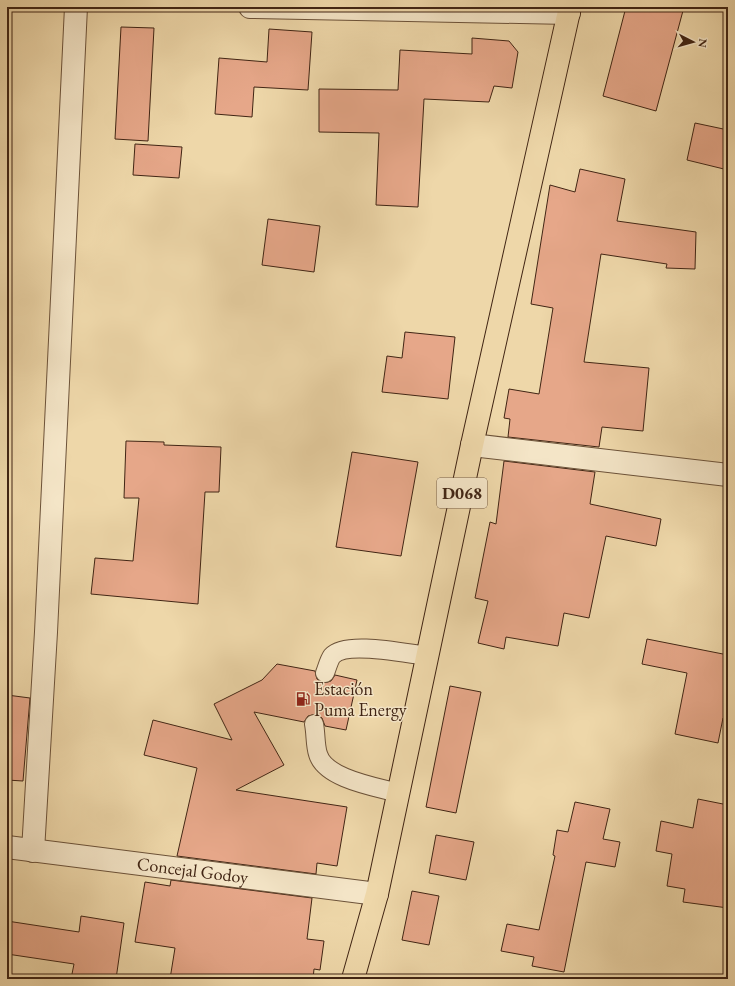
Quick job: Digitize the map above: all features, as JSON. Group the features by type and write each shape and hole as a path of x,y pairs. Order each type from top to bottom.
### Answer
{"main road":[{"name":"D068","path":"353,979 377,894 472,444 569,10"}],"street":[{"path":"33,851 46,632 76,7"},
{"path":"250,7 569,10"},
{"path":"472,444 728,475"},
{"name":"Concejal Godoy","path":"7,847 377,894"}],"lane":[{"path":"325,673 332,656 343,649 364,649 428,656"},
{"path":"314,724 318,756 328,768 342,777 398,793"}],"building":[{"path":"626,7 684,7 656,111 603,96"},
{"path":"121,27 154,28 148,141 115,139"},
{"path":"269,29 312,32 308,90 254,87 252,117 215,114 219,58 267,62"},
{"path":"472,38 509,41 518,52 512,88 494,86 489,102 424,99 418,207 376,205 379,133 319,132 319,89 398,90 400,50 472,54"},
{"path":"695,123 728,130 728,170 687,160"},
{"path":"135,144 182,147 179,178 133,175"},
{"path":"580,169 625,179 617,221 696,232 695,269 666,268 667,264 601,254 584,362 649,368 643,431 602,427 599,447 508,437 510,419 504,418 509,389 539,394 553,308 531,304 550,185 575,192"},
{"path":"268,219 320,226 314,272 262,265"},
{"path":"405,332 455,337 448,399 382,392 387,356 402,358"},
{"path":"126,441 164,442 164,445 221,447 219,492 205,492 198,604 91,594 95,558 133,561 139,498 124,498"},
{"path":"352,452 418,462 401,556 336,547"},
{"path":"504,461 595,472 590,504 661,519 656,546 606,536 589,618 564,613 558,646 506,637 504,649 478,643 488,601 475,598 490,522 496,524"},
{"path":"647,639 728,655 728,719 723,718 718,743 675,734 687,673 642,664"},
{"path":"277,664 315,671 317,679 322,683 331,681 335,675 357,680 346,730 325,726 322,718 317,714 308,716 304,722 254,712 284,765 236,790 347,807 337,866 317,863 316,874 177,856 197,768 144,755 153,720 232,740 214,704 262,680"},
{"path":"450,686 481,692 456,813 426,807"},
{"path":"7,695 30,698 23,781 7,780"},
{"path":"698,799 728,805 728,908 683,902 685,889 667,886 672,854 656,851 661,821 693,828"},
{"path":"575,802 610,809 603,839 620,842 615,867 586,862 564,972 532,966 534,957 501,951 507,924 539,930 555,856 553,855 557,830 568,832"},
{"path":"436,835 474,842 466,880 429,873"},
{"path":"171,880 312,898 307,939 324,941 320,970 314,969 313,979 170,979 175,948 135,942 145,882 170,886"},
{"path":"412,891 439,896 429,945 402,940"},
{"path":"81,916 124,923 116,979 71,979 74,964 7,954 7,921 79,932"}],"place":[{"name":"Estación Puma Energy","path":"303,699"}]}
